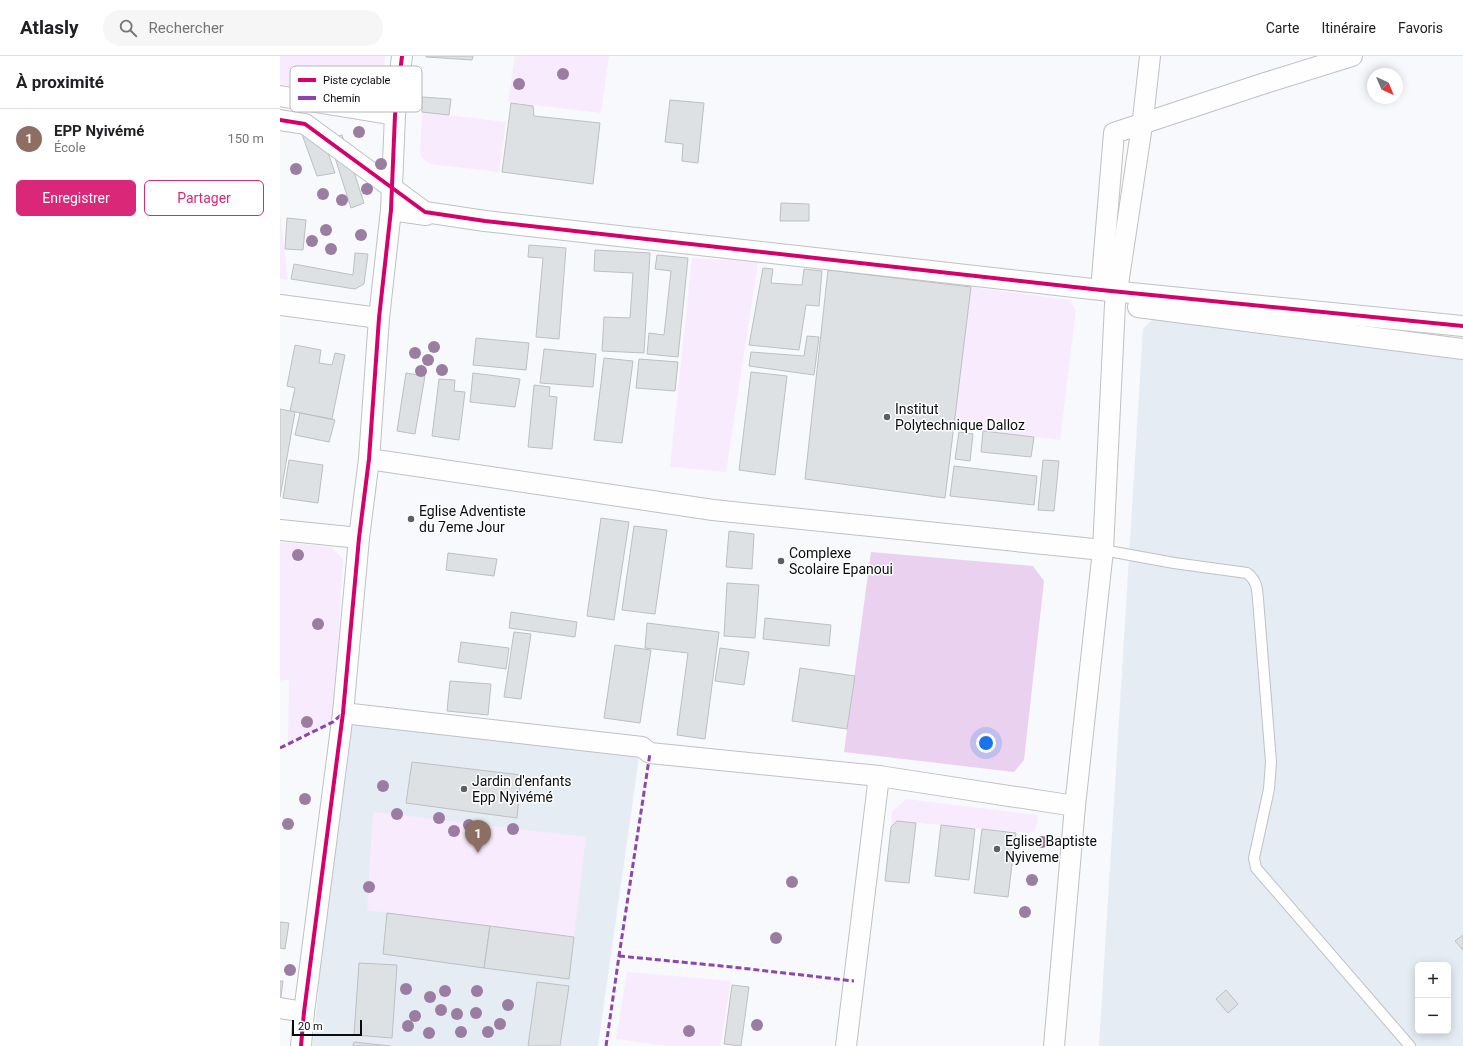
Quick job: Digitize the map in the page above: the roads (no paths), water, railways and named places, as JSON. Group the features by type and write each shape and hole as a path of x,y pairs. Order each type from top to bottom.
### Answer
{"street":[{"path":"401,66 402,56"},
{"path":"1108,297 1143,119 1150,56"},
{"path":"1054,1046 1075,806 1103,550 1108,297 1114,133 1352,56"},
{"path":"1143,119 1366,56"},
{"path":"280,96 290,98"},
{"path":"372,112 395,116"},
{"path":"301,1046 304,1012 343,713 359,538 369,459 379,318 391,210 395,112"},
{"path":"280,120 305,124 425,212 485,221 1108,297 1463,349"},
{"path":"391,210 1108,297 1463,326"},
{"path":"280,305 379,318"},
{"path":"369,459 713,510 1103,550"},
{"path":"280,530 359,538"},
{"path":"343,713 642,747 650,752 878,776 1075,806"},
{"path":"846,1046 878,776"},
{"path":"280,1008 304,1012"}],"lane":[{"path":"1103,550 1174,563 1247,573 1254,578 1257,585 1271,762 1269,789 1254,858 1256,868 1410,1046"}],"place":[{"name":"Institut Polytechnique Dalloz","path":"887,417"},
{"name":"Eglise Adventiste du 7eme Jour","path":"411,519"},
{"name":"Complexe Scolaire Epanoui","path":"781,561"},
{"name":"Jardin d'enfants Epp Nyivémé","path":"464,789"},
{"name":"Eglise Baptiste Nyiveme","path":"997,849"},
{"name":"EPP Nyivémé","path":"478,853"}]}
